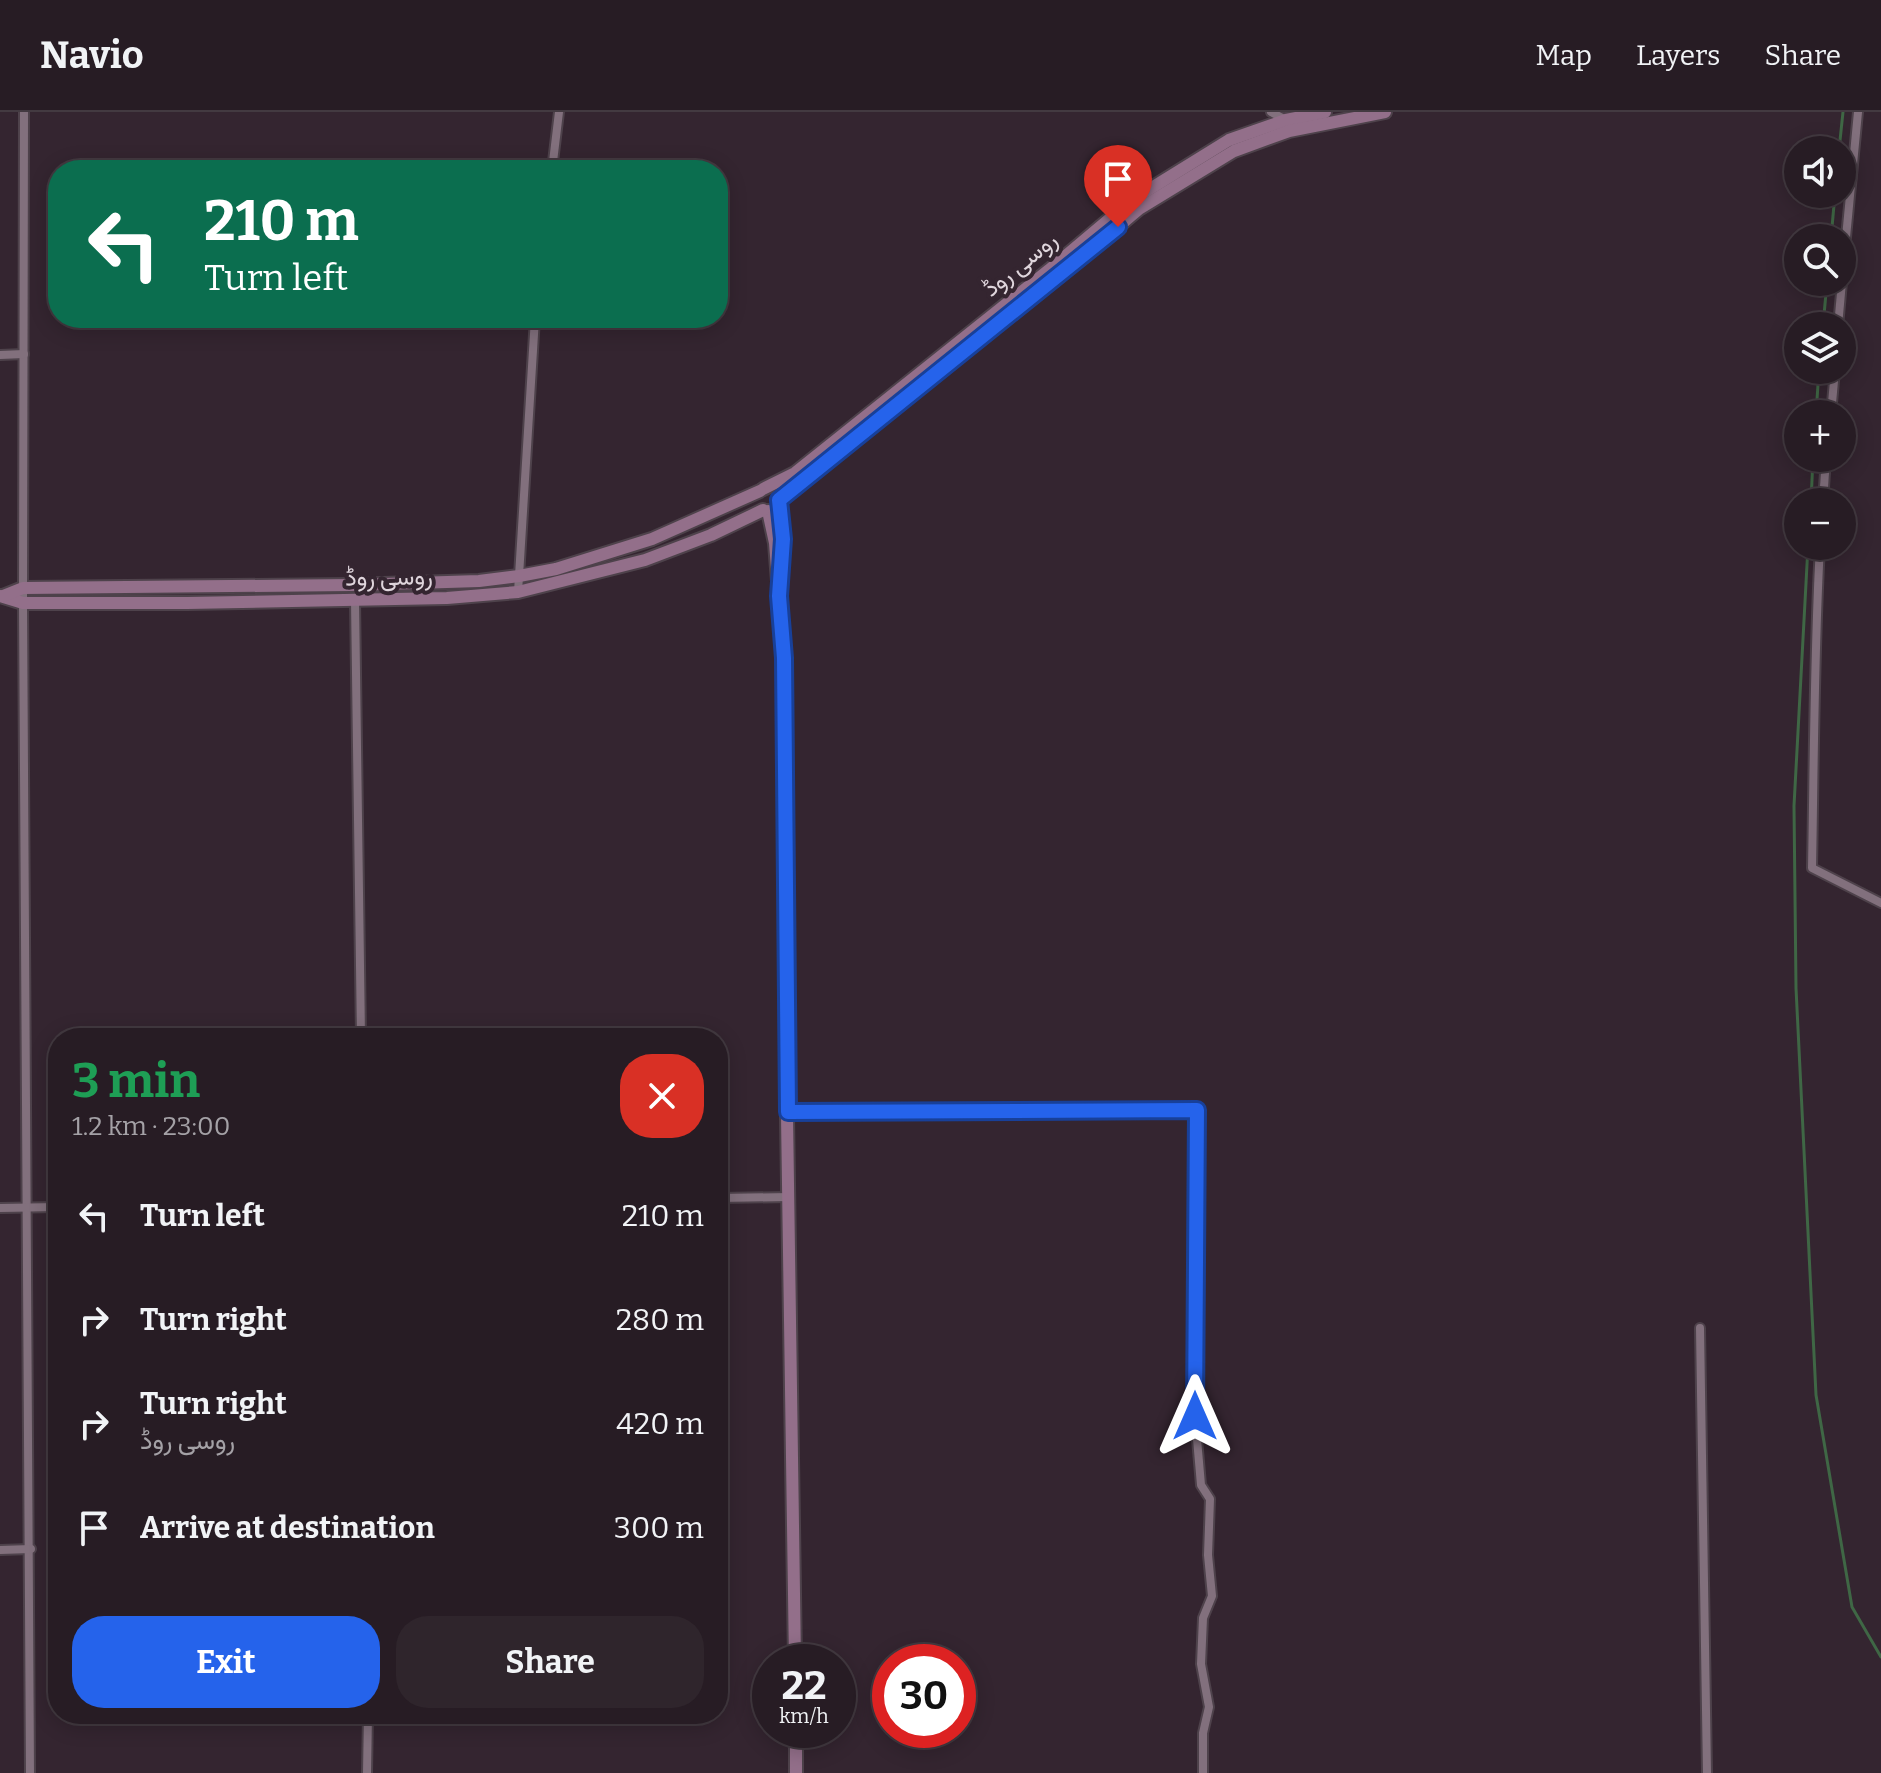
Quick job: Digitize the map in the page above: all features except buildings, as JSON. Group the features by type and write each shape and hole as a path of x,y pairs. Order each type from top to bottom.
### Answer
{"main road":[{"name":"روسی روڈ","path":"1,596 23,588 457,582 556,569 652,539 795,473 1132,200 1229,140 1286,120 1325,112"},
{"name":"روسی روڈ","path":"1,596 23,603 447,598 518,592 645,560 711,535 772,506 1139,209 1234,151 1289,131 1385,112"},
{"path":"772,506 757,504 762,490 776,491 772,506 784,658 795,1644"},
{"path":"796,1748 796,1773"}],"street":[{"path":"24,112 23,603 30,1773"},
{"path":"553,160 559,112"},
{"path":"1271,112 1286,120"},
{"path":"1847,224 1858,112"},
{"path":"518,592 534,328"},
{"path":"0,355 24,354"},
{"path":"1819,560 1814,660 1816,727 1812,868 1881,903"},
{"path":"355,600 361,1028"},
{"path":"788,1112 1197,1110 1195,1416 1201,1485 1210,1499 1208,1555 1212,1596 1203,1618 1201,1664 1209,1707 1203,1733 1203,1773"},
{"path":"728,1198 790,1197"},
{"path":"0,1208 48,1207"},
{"path":"1700,1328 1707,1773"},
{"path":"0,1550 31,1549"},
{"path":"367,1773 368,1724"}],"waterway":[{"path":"1840,136 1843,112"},
{"path":"1832,224 1834,208"},
{"path":"1824,312 1826,296"},
{"path":"1817,400 1818,384"},
{"path":"1812,472 1812,488"},
{"path":"1807,560 1794,806 1796,988 1816,1395 1852,1607 1881,1657"}],"route":[{"path":"1118,227 779,500 783,539 779,596 784,658 788,1112 1197,1110 1195,1416"}]}
